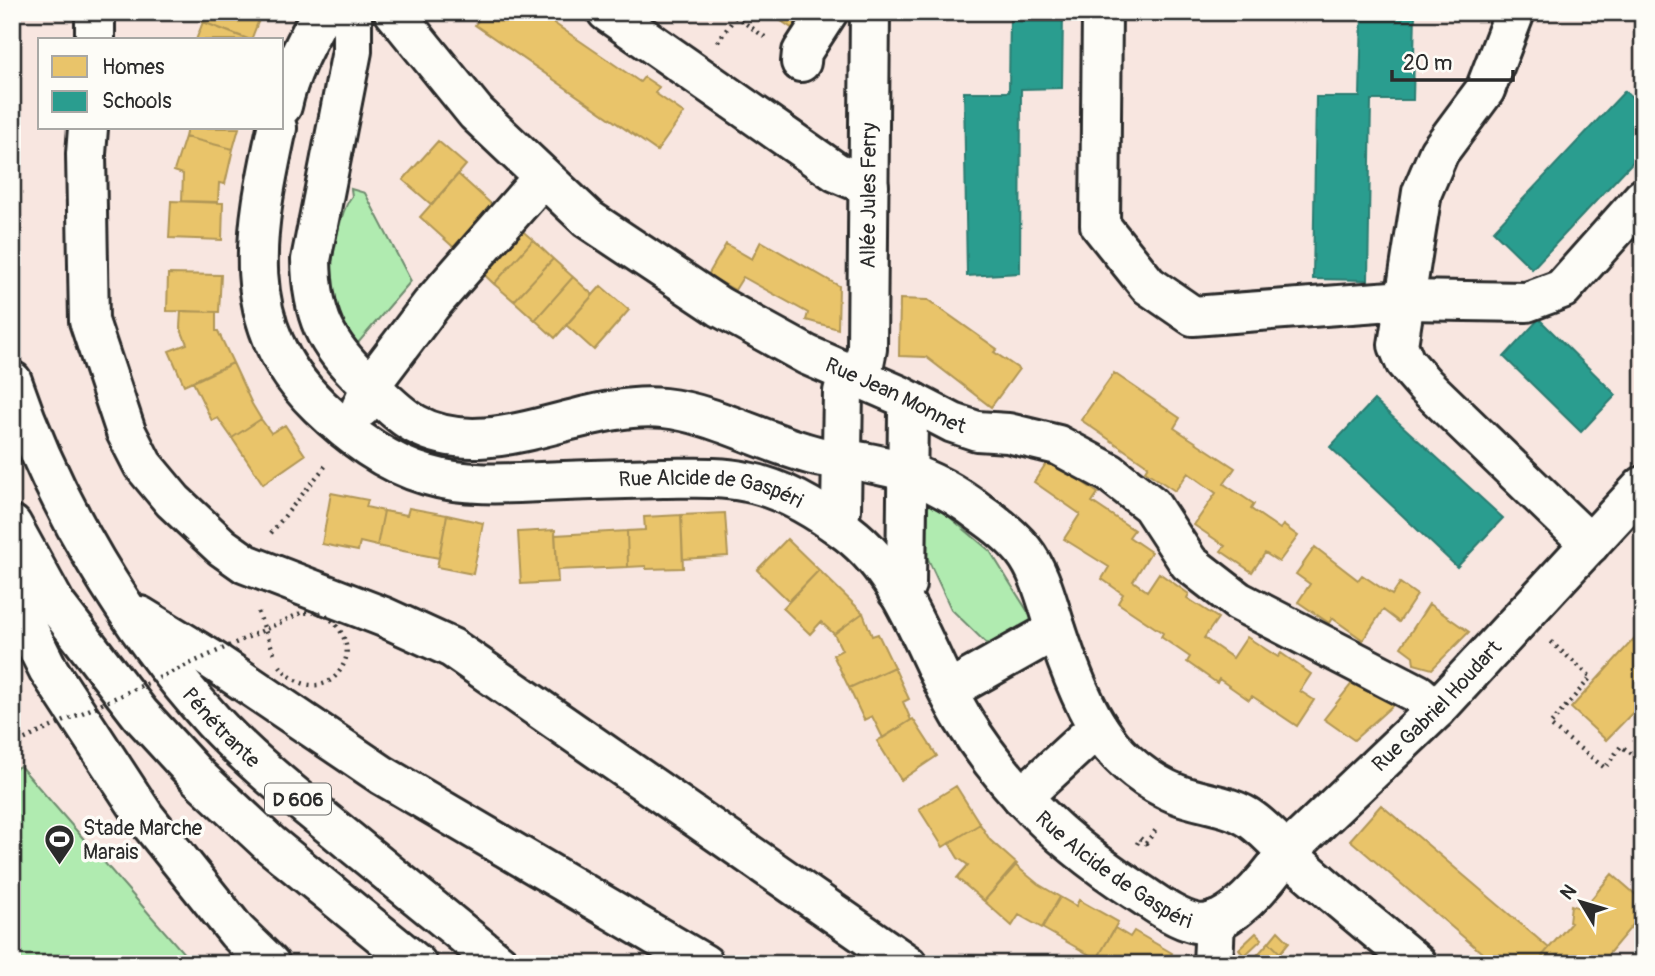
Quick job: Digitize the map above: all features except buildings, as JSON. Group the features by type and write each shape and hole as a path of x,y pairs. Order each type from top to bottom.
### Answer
{"street":[{"path":"94,38 95,12"},
{"path":"284,97 307,40 322,12"},
{"path":"352,12 352,51 311,260 311,289 317,316 329,340 345,362 396,410 414,423 445,435 491,438 600,411 634,407 663,408 710,419 747,434 831,458 895,468 928,480 962,499 1005,531 1024,551 1036,572 1069,664 1098,727 1128,764 1182,796 1230,808 1252,820 1417,964"},
{"path":"607,12 836,172 869,186"},
{"path":"801,62 802,52 828,12"},
{"name":"Allée Jules Ferry","path":"868,382 870,12"},
{"path":"1102,12 1100,225 1148,285 1194,316 1405,300 1527,302 1562,289 1643,198"},
{"path":"1515,12 1485,90 1439,152 1422,192 1398,345 1405,362 1425,385 1590,544"},
{"name":"Rue Jean Monnet","path":"398,18 476,113 588,219 720,307 868,382 953,423 977,431 1008,433 1058,444 1110,473 1151,505 1189,563 1238,601 1418,694 1436,710"},
{"path":"88,130 89,321 125,432 143,465 173,501 222,547 246,564 384,617 452,648 907,964"},
{"name":"Rue Alcide de Gaspéri","path":"277,130 260,207 257,239 257,277 264,308 272,338 287,366 305,392 349,435 396,463 428,475 461,482 508,484 706,477 748,482 793,497 859,541 870,554 897,591 962,718 996,766 1036,814 1114,876 1168,911 1197,924 1219,920"},
{"path":"349,435 370,386 431,305 543,177"},
{"name":"D 606","path":"12,381 25,418 70,515 125,607"},
{"path":"824,516 841,510 831,458 843,392 868,382 884,407 895,468 906,584 897,591"},
{"path":"870,554 881,539 895,468"},
{"name":"Rue Gabriel Houdart","path":"1219,920 1269,877 1287,852 1436,710 1643,486"},
{"name":"D 606","path":"12,525 56,605 140,714 198,777 270,844 417,964"},
{"path":"12,597 48,669 145,817 237,932 270,964"},
{"path":"125,607 212,660 382,775 705,964"},
{"name":"Pénétrante","path":"125,607 157,652 214,722 279,783 500,964"},
{"path":"949,690 1056,630"},
{"path":"1022,797 1098,727"},
{"path":"1213,964 1219,920"}],"path":[{"path":"12,745 301,614 318,613 327,618 342,634 348,648 345,661 326,682 313,686 298,683 288,677 280,666"},
{"path":"1523,618 1591,677 1550,725 1605,768 1621,746 1643,762"},
{"path":"1114,876 1140,838 1146,842 1182,796"}],"green space":[{"path":"351,189 365,193 411,281 358,343 344,329 334,313 331,287 337,235 352,196"},
{"path":"928,502 934,504 990,551 1033,620 988,645 951,609 927,557"},
{"name":"Stade Marche Marais","path":"20,766 193,964 12,964 12,770"}],"place":[{"name":"Stade Marche Marais","path":"60,867"}]}
